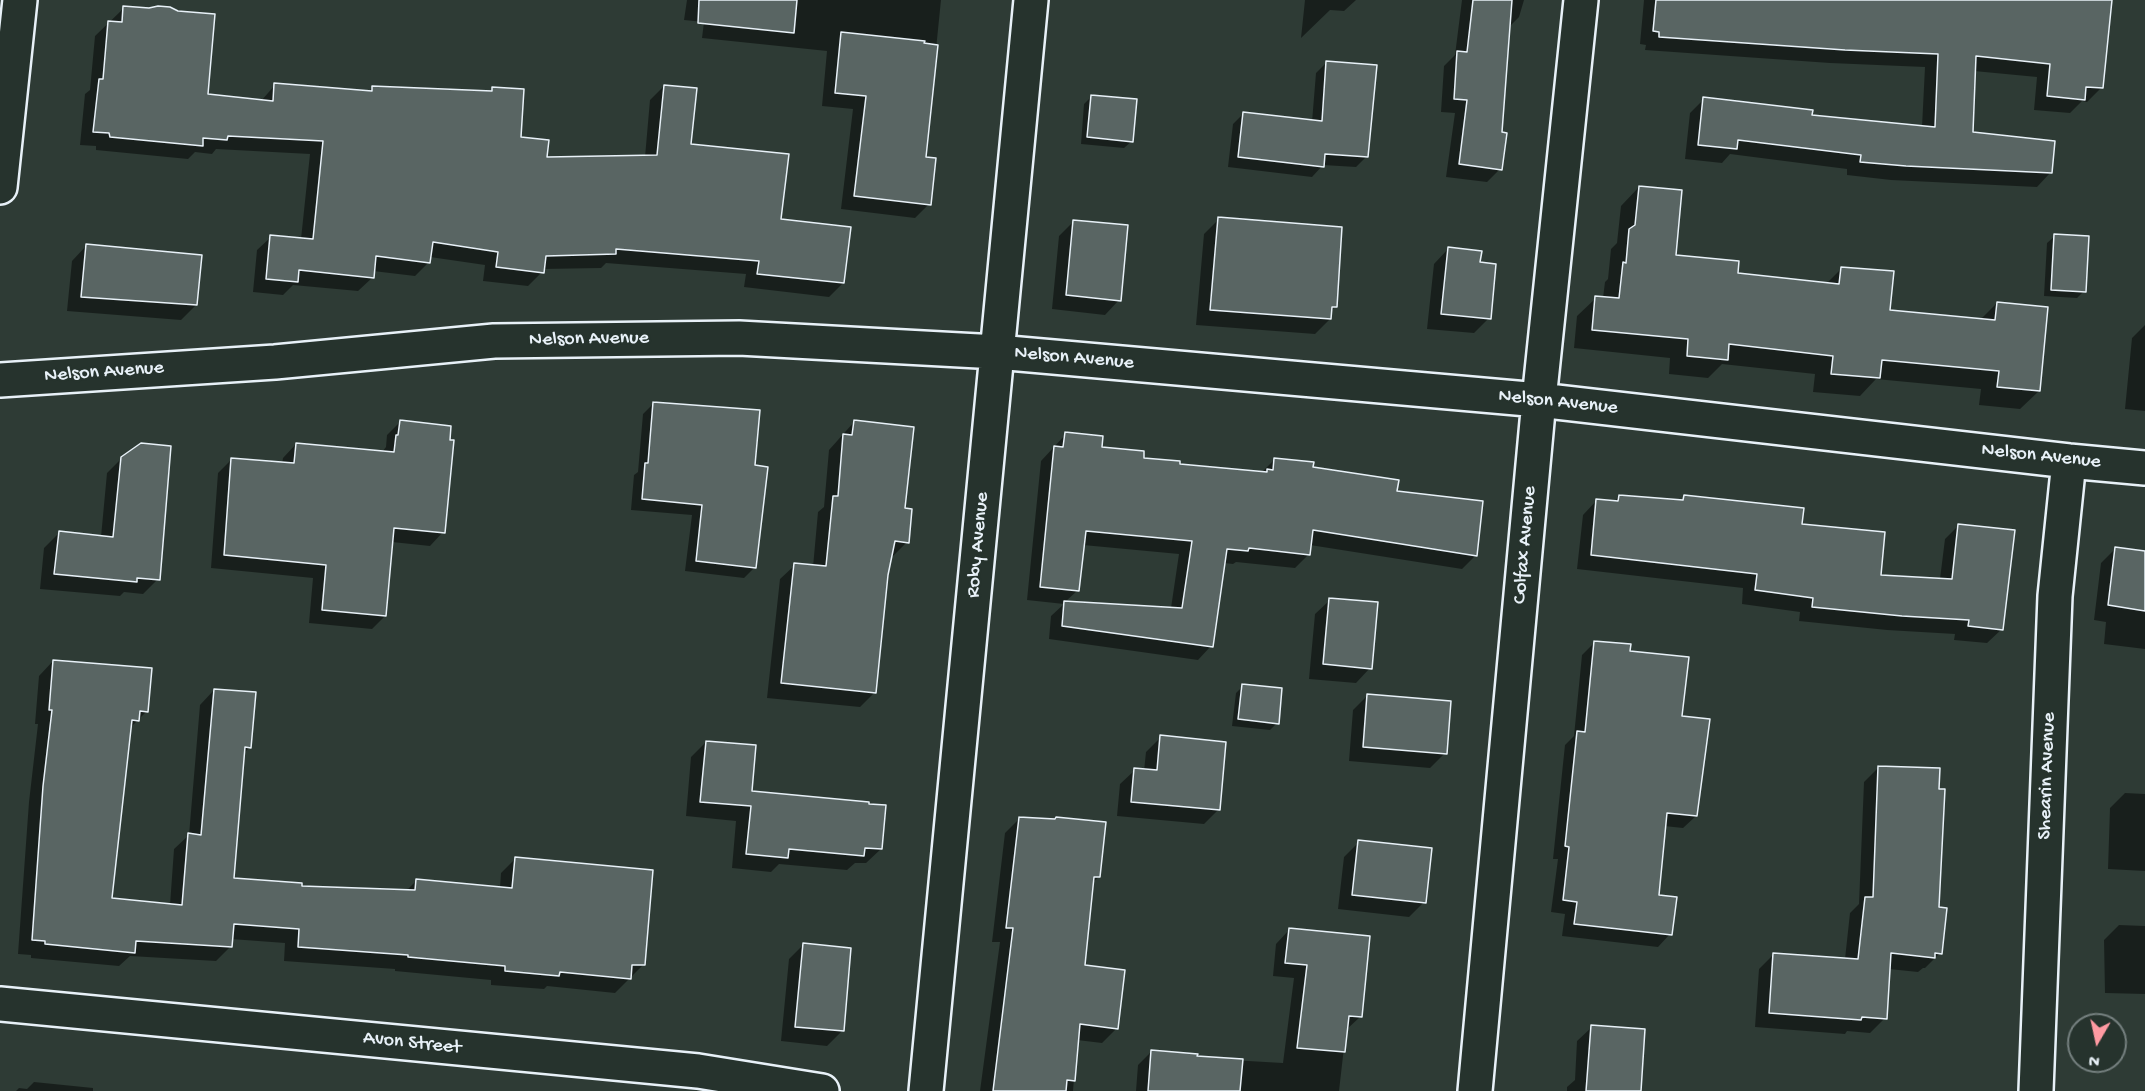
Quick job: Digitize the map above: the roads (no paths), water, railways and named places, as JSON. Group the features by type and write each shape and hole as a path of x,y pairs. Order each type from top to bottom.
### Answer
{"street":[{"path":"0,187 20,0"},
{"name":"Roby Avenue","path":"926,1091 1031,0"},
{"name":"Colfax Avenue","path":"1475,1091 1539,400 1581,0"},
{"name":"Nelson Avenue","path":"0,380 275,362 494,341 739,338 997,352 1539,400 2145,468"},
{"name":"Shearin Avenue","path":"2036,1091 2055,596 2069,461"},
{"name":"Avon Street","path":"0,1004 698,1071 822,1091"}]}
